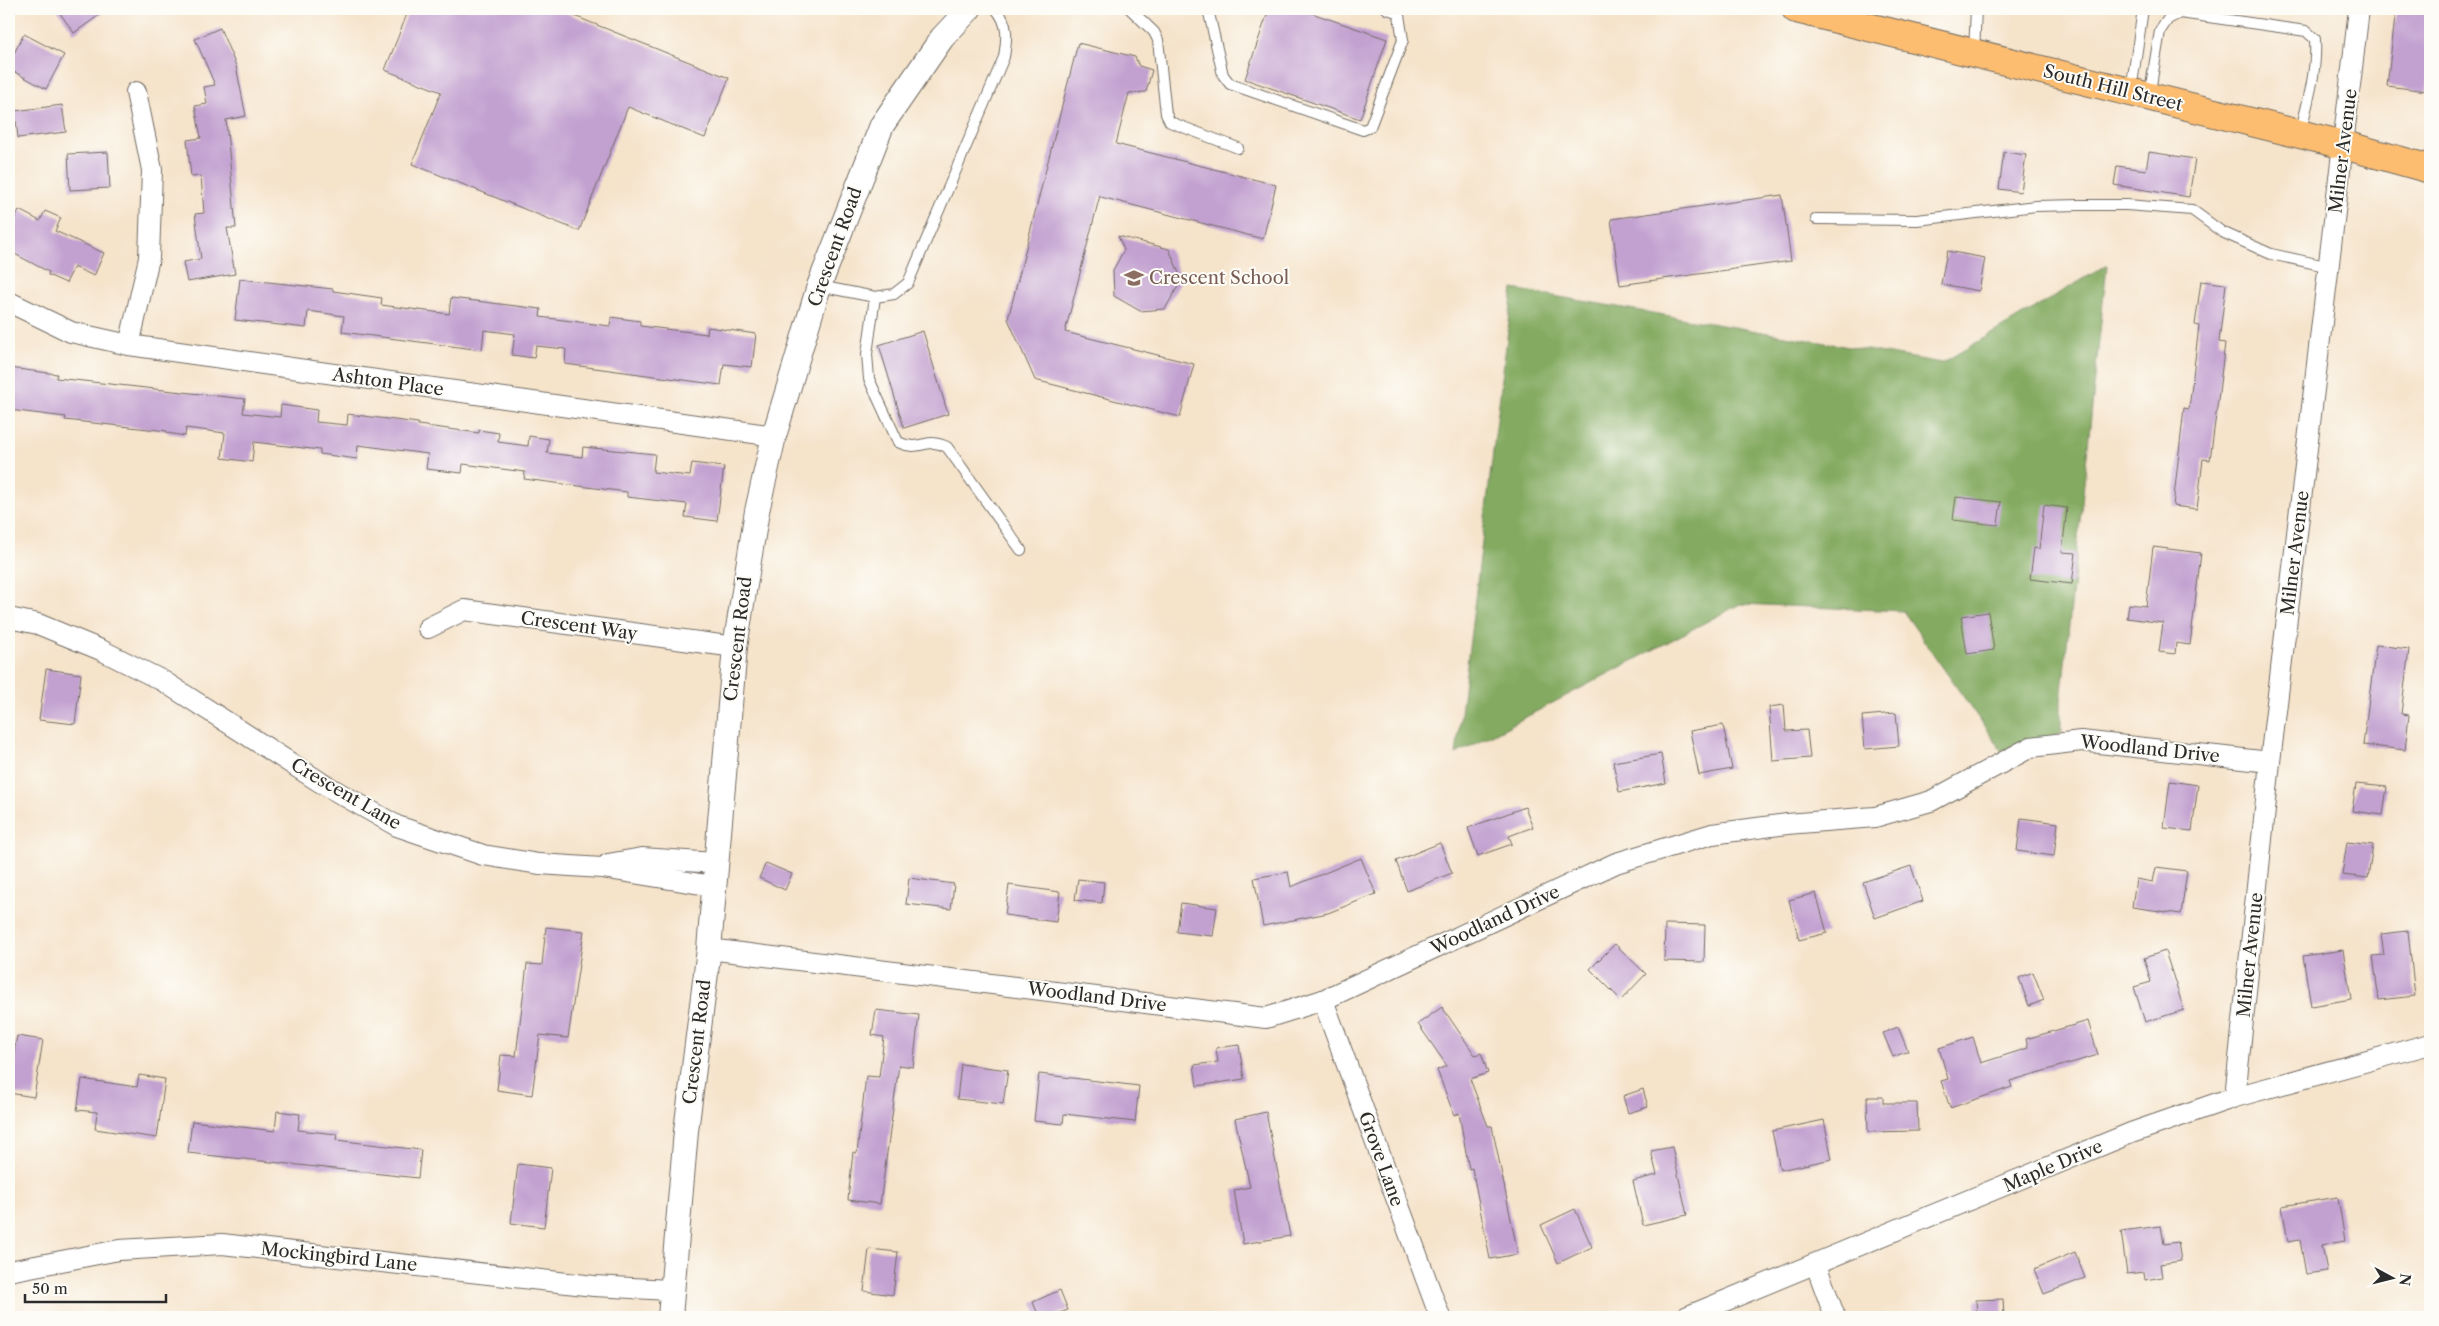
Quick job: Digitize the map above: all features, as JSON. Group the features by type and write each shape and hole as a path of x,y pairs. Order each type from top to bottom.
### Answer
{"main road":[{"name":"South Hill Street","path":"1798,9 2344,145 2430,169"}],"street":[{"name":"Crescent Road","path":"670,1317 670,1290 686,1131 709,949 735,647 757,511 774,436 819,286 882,125 942,38 969,9"},
{"name":"Milner Avenue","path":"2234,1098 2270,762 2359,9"},
{"path":"130,345 149,258 152,170 136,92"},
{"name":"Ashton Place","path":"9,302 71,332 130,345 774,436"},
{"name":"Crescent Way","path":"428,628 464,610 735,647"},
{"name":"Crescent Lane","path":"9,618 38,624 101,650 163,681 320,782 396,826 483,855 539,864 589,867 642,858 714,875"},
{"name":"Woodland Drive","path":"709,949 1266,1018 1322,1000 1616,863 1712,834 1787,824 1875,817 1931,801 2031,747 2081,741 2270,762"},
{"name":"Grove Lane","path":"1322,1000 1440,1317"},
{"name":"Maple Drive","path":"1686,1317 2131,1133 2234,1098 2430,1044"},
{"name":"Mockingbird Lane","path":"9,1271 119,1250 222,1244 594,1286 670,1290"},
{"path":"1816,1264 1835,1317"}],"lane":[{"path":"819,286 875,297 894,294 908,283 1004,57 1008,31 1002,16 996,9"},
{"path":"1130,9 1154,32 1158,40 1166,114 1170,122 1238,148"},
{"path":"1208,9 1223,75 1230,84 1363,130 1370,127 1403,40 1394,10"},
{"path":"1974,53 1976,9"},
{"path":"2140,94 2143,9"},
{"path":"2140,94 2160,31 2168,18 2180,13 2306,31 2315,39 2316,55 2310,96 2300,134"},
{"path":"1816,219 1869,222 1917,220 2036,206 2126,205 2192,210 2222,232 2271,254 2330,267"},
{"path":"875,297 867,354 869,379 898,442 910,448 936,442 947,447 1021,550"}],"green space":[{"path":"2107,265 2061,701 2061,734 2003,753 1903,611 1740,604 1456,754 1513,289 1942,363"}],"building":[{"path":"57,9 108,9 74,33"},
{"path":"409,9 557,9 729,78 705,138 628,107 579,231 412,164 441,92 385,70"},
{"path":"1269,9 1300,9 1387,39 1360,119 1245,79"},
{"path":"2396,9 2430,9 2430,68 2427,91 2387,86"},
{"path":"220,28 236,66 246,116 226,120 236,228 227,228 235,274 187,282 183,262 201,259 195,214 204,213 201,176 191,177 187,140 201,138 195,106 207,104 204,87 215,85 195,39"},
{"path":"24,34 64,55 46,89 9,69 9,63"},
{"path":"1078,43 1135,57 1139,66 1152,70 1146,92 1129,93 1116,144 1276,185 1263,239 1101,197 1100,195 1065,332 1194,364 1180,417 1035,380 1008,319"},
{"path":"62,105 66,132 18,138 15,111"},
{"path":"108,152 110,188 70,190 68,154"},
{"path":"2004,152 2026,155 2021,192 1999,189"},
{"path":"2149,152 2195,159 2189,197 2114,185 2117,166 2146,170"},
{"path":"1782,195 1791,261 1620,285 1611,219"},
{"path":"19,210 40,221 45,211 61,218 55,231 104,253 94,276 74,267 66,283 48,275 49,272 9,251 9,230"},
{"path":"1118,236 1169,249 1179,273 1180,283 1165,309 1140,311 1114,296 1113,270 1124,250"},
{"path":"1947,251 1985,258 1979,291 1941,284"},
{"path":"240,279 333,289 333,291 382,298 381,305 449,314 451,298 541,309 540,317 610,326 611,317 640,321 640,326 707,334 708,327 756,334 752,367 724,364 721,385 565,364 566,349 536,346 534,358 512,355 515,334 484,330 482,350 342,332 344,316 308,311 306,328 235,320"},
{"path":"2201,281 2226,284 2219,342 2225,343 2210,460 2203,459 2197,509 2173,506 2184,408 2189,409 2199,326 2195,325"},
{"path":"923,331 948,414 904,428 879,345"},
{"path":"9,368 57,374 56,378 245,399 243,413 280,417 281,405 317,410 316,422 347,425 348,414 479,433 479,430 499,433 498,442 528,446 529,436 549,439 547,453 582,457 583,447 655,454 653,472 690,476 692,463 724,467 717,521 685,517 687,504 627,497 627,492 524,479 525,472 463,464 462,473 426,469 428,454 358,445 357,459 320,454 320,450 254,442 252,462 222,458 225,433 186,428 185,436 167,433 167,431 65,420 66,417 9,410"},
{"path":"1956,497 2001,502 1998,525 1953,520"},
{"path":"2044,505 2067,508 2062,552 2076,553 2072,584 2030,579 2034,548 2039,549"},
{"path":"2153,547 2201,553 2190,645 2176,643 2175,654 2159,652 2163,623 2127,618 2129,604 2146,606"},
{"path":"1988,612 1994,650 1967,654 1961,616"},
{"path":"2376,645 2409,649 2401,714 2409,715 2405,750 2363,745"},
{"path":"46,669 81,674 75,724 39,720"},
{"path":"1784,705 1786,731 1807,730 1810,758 1773,761 1769,707"},
{"path":"1896,713 1899,746 1865,749 1862,716"},
{"path":"1723,725 1732,769 1699,775 1690,731"},
{"path":"1661,754 1666,783 1619,792 1613,762"},
{"path":"2170,781 2198,785 2192,831 2164,828"},
{"path":"2356,784 2387,787 2383,815 2352,811"},
{"path":"1525,807 1533,827 1509,836 1512,844 1478,856 1468,828"},
{"path":"2021,818 2058,823 2054,856 2017,851"},
{"path":"2347,842 2373,845 2368,878 2342,875"},
{"path":"1440,843 1452,873 1407,891 1396,861"},
{"path":"1361,858 1376,894 1328,913 1263,926 1254,878 1288,872 1291,887"},
{"path":"766,863 792,874 785,890 759,878"},
{"path":"1911,866 1923,901 1875,918 1863,882"},
{"path":"2156,867 2187,871 2181,914 2132,907 2136,879 2153,882"},
{"path":"909,878 954,884 951,909 906,904"},
{"path":"1078,879 1104,882 1102,903 1075,900"},
{"path":"1009,885 1060,892 1056,922 1005,915"},
{"path":"1816,893 1827,933 1799,940 1789,900"},
{"path":"1181,903 1217,908 1213,936 1177,932"},
{"path":"1665,924 1705,925 1704,962 1664,961"},
{"path":"546,927 584,931 568,1038 540,1035 532,1095 497,1090 501,1055 516,1056 527,964 542,965"},
{"path":"2408,931 2415,996 2379,1000 2373,956 2384,955 2381,934"},
{"path":"1615,944 1646,974 1621,1000 1590,969"},
{"path":"2343,950 2351,999 2311,1006 2303,956"},
{"path":"2165,951 2184,1010 2145,1022 2134,987 2151,982 2144,958"},
{"path":"2033,972 2044,1000 2029,1006 2019,978"},
{"path":"1442,1007 1475,1055 1481,1053 1488,1073 1470,1079 1488,1126 1492,1126 1518,1254 1490,1259 1472,1168 1469,1169 1459,1113 1454,1115 1437,1070 1447,1066 1418,1024"},
{"path":"876,1010 919,1015 913,1067 899,1065 880,1204 848,1200 853,1152 857,1153 866,1076 879,1077 884,1037 872,1035"},
{"path":"2088,1021 2098,1055 2010,1081 2012,1087 1950,1108 1941,1081 1948,1079 1939,1048 1973,1037 1981,1063 2028,1048 2026,1039"},
{"path":"1898,1027 1908,1051 1893,1057 1883,1033"},
{"path":"17,1036 43,1040 34,1097 9,1093 9,1051 14,1052"},
{"path":"1239,1045 1244,1079 1197,1086 1194,1065 1218,1062 1216,1048"},
{"path":"961,1064 1008,1070 1003,1104 957,1099"},
{"path":"1039,1074 1139,1086 1135,1122 1064,1114 1063,1124 1034,1121"},
{"path":"139,1075 165,1079 157,1138 95,1129 97,1112 77,1110 82,1079 137,1087"},
{"path":"1643,1089 1648,1107 1628,1113 1623,1096"},
{"path":"1867,1097 1883,1097 1883,1103 1917,1103 1918,1131 1868,1132"},
{"path":"277,1111 300,1114 298,1130 337,1134 336,1140 421,1150 418,1178 188,1153 192,1121 275,1131"},
{"path":"1266,1112 1290,1236 1243,1244 1234,1190 1250,1187 1235,1119"},
{"path":"1824,1120 1832,1159 1780,1170 1772,1131"},
{"path":"1672,1147 1687,1215 1643,1225 1633,1181 1657,1175 1651,1151"},
{"path":"518,1164 551,1168 544,1227 511,1223"},
{"path":"2338,1197 2345,1241 2322,1245 2327,1271 2306,1274 2300,1240 2288,1242 2282,1206"},
{"path":"1575,1209 1592,1247 1558,1263 1541,1225"},
{"path":"2161,1226 2164,1244 2178,1242 2181,1261 2160,1264 2162,1277 2145,1280 2144,1272 2127,1274 2121,1231"},
{"path":"869,1249 898,1252 893,1295 864,1291"},
{"path":"2075,1252 2085,1278 2044,1294 2034,1269"},
{"path":"1060,1290 1068,1310 1050,1317 1039,1317 1033,1302"},
{"path":"2003,1299 2004,1317 1977,1317 1976,1300"}],"place":[{"name":"Crescent School","path":"1134,278"}]}
